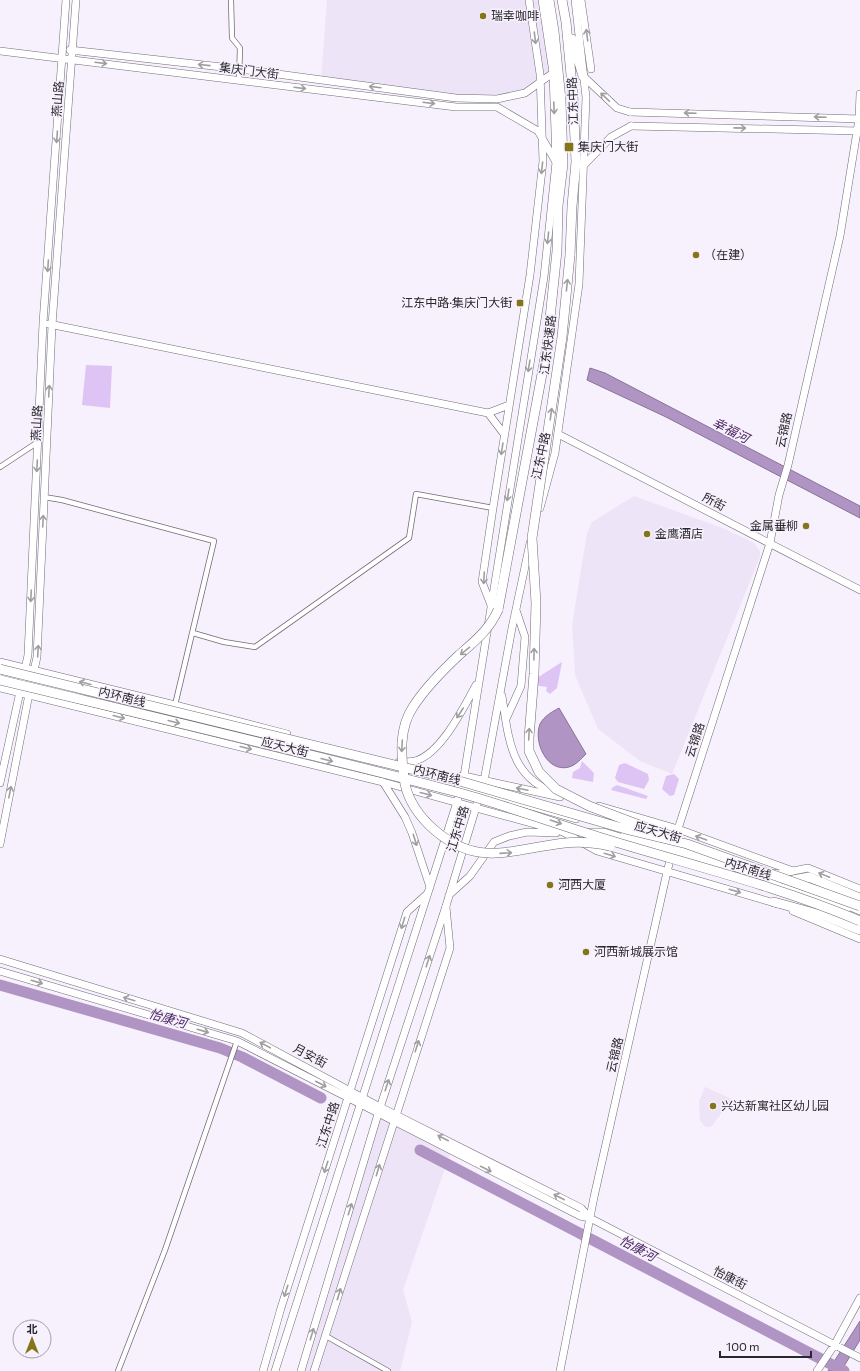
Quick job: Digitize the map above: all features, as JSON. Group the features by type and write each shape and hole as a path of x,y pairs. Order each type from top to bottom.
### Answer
{"highway":[{"name":"江东快速路","path":"549,0 553,23 561,100 562,164 558,206 557,251 547,347 492,623 477,641 459,656 424,690 412,708 406,720 401,753 405,786 412,802 424,819 436,832 451,843 472,851 491,854 510,853 566,843 595,843 661,855"},
{"name":"江东快速路","path":"562,0 566,22 574,96 576,162 570,255 562,337 532,538 536,603 533,693 528,738 529,751 539,772 556,789 589,806 633,821 687,844"},
{"path":"566,22 584,76"},
{"path":"553,23 553,73"},
{"name":"内环南线","path":"0,669 449,778 629,830 687,844 860,906"},
{"name":"内环南线","path":"0,680 450,790 525,811 598,837 766,887 836,911 860,921"},
{"path":"782,882 809,877 860,898"},
{"path":"774,902 825,916 860,930"}],"street":[{"name":"燕山路","path":"0,783 28,656 43,323 66,0"},
{"name":"燕山路","path":"0,844 37,657 52,325 76,0"},
{"path":"231,0 232,38 240,48 239,80"},
{"path":"494,607 482,582 530,275 543,161 540,82 529,0"},
{"name":"江东中路","path":"275,1371 464,776 479,679 494,607 544,277 556,162 553,73 542,0"},
{"name":"江东中路","path":"301,1371 380,1106 446,906 484,781 528,554 555,453 579,284 586,97 575,0"},
{"name":"江东中路","path":"581,0 591,69"},
{"name":"集庆门大街","path":"63,50 240,69 456,98 497,99 525,93 553,73"},
{"name":"集庆门大街","path":"0,51 62,60 456,107 497,107 538,131 542,138"},
{"path":"584,76 618,108 630,112 860,118"},
{"name":"云锦路","path":"560,1371 589,1232 590,1218 667,872 678,829 770,543 779,495 788,465 840,236 860,118 860,94"},
{"path":"584,165 612,137 631,126 858,131"},
{"path":"542,138 556,162"},
{"path":"43,323 488,413 509,405"},
{"path":"488,413 504,434"},
{"name":"所街","path":"558,434 860,590"},
{"path":"0,467 38,442"},
{"path":"193,633 224,642 255,647 409,538 416,494 493,508"},
{"path":"44,497 62,500 214,541 175,705"},
{"path":"506,719 521,686 525,637 516,610"},
{"name":"应天大街","path":"0,662 175,705 392,763 448,781 461,787 782,882 860,911"},
{"path":"392,763 415,761 430,752 443,740 466,705 479,679"},
{"name":"应天大街","path":"0,688 383,782 562,832 597,851 774,902 860,939"},
{"path":"502,690 506,719 518,765 530,779 548,791 587,802"},
{"path":"448,781 464,776"},
{"name":"应天大街","path":"464,776 587,802 678,829 793,871 808,868 860,890"},
{"path":"383,782 406,817 428,891"},
{"path":"449,895 470,876 494,842 509,836 527,832 562,832"},
{"name":"应天大街","path":"562,832 604,832 673,850 840,906 860,915"},
{"path":"673,850 779,874 793,871"},
{"name":"江东中路","path":"263,1371 281,1308 407,912 428,891"},
{"name":"江东中路","path":"314,1371 395,1114 450,948 446,906"},
{"name":"月安街","path":"0,959 242,1033 395,1114 581,1208 590,1218"},
{"path":"0,971 237,1041 393,1122 580,1216 590,1218"},
{"path":"118,1371 165,1250 237,1041"},
{"name":"怡康街","path":"590,1218 833,1346 860,1358"},
{"path":"817,1371 860,1298"},
{"path":"326,1336 388,1371"}],"shaded area":[{"path":"327,0 542,0 553,73 525,93 497,99 456,98 321,80"},
{"path":"86,365 112,366 110,408 82,405"},
{"path":"590,368 605,373 860,506 860,518 666,417 587,380"},
{"path":"634,496 725,529 754,543 760,551 760,557 672,774 640,761 598,729 575,675 572,625 587,533 592,522"},
{"path":"562,662 557,688 550,694 546,691 547,687 533,685 532,681"},
{"path":"559,708 586,754 572,766 561,768 548,761 540,747 538,739 538,731 542,721 548,714"},
{"path":"582,761 594,773 593,782 572,778 573,772 580,768"},
{"path":"625,763 648,774 649,780 644,789 618,782 615,778 619,765"},
{"path":"674,774 679,779 674,795 670,796 662,789 666,776"},
{"path":"617,785 648,796 646,799 611,790"},
{"name":"兴达新寓社区幼儿园","path":"705,1087 732,1099 711,1127 706,1127 700,1121 699,1101"},
{"path":"378,1114 451,1151 403,1290 412,1322 400,1371 301,1371"},
{"path":"860,1321 860,1340 841,1371 828,1371"}],"waterway":[{"name":"怡康河","path":"0,985 220,1048 242,1057 321,1098"},
{"name":"怡康河","path":"420,1150 844,1371"}],"place":[{"name":"瑞幸咖啡","path":"483,16"},
{"name":"集庆门大街","path":"569,147"},
{"name":"（在建）","path":"696,255"},
{"name":"江东中路·集庆门大街","path":"520,303"},
{"name":"金属垂柳","path":"806,526"},
{"name":"金鹰酒店","path":"647,534"},
{"name":"河西大厦","path":"550,885"},
{"name":"河西新城展示馆","path":"586,952"},
{"name":"兴达新寓社区幼儿园","path":"713,1106"}],"water label":[{"name":"幸福河","path":"731,430"}]}
